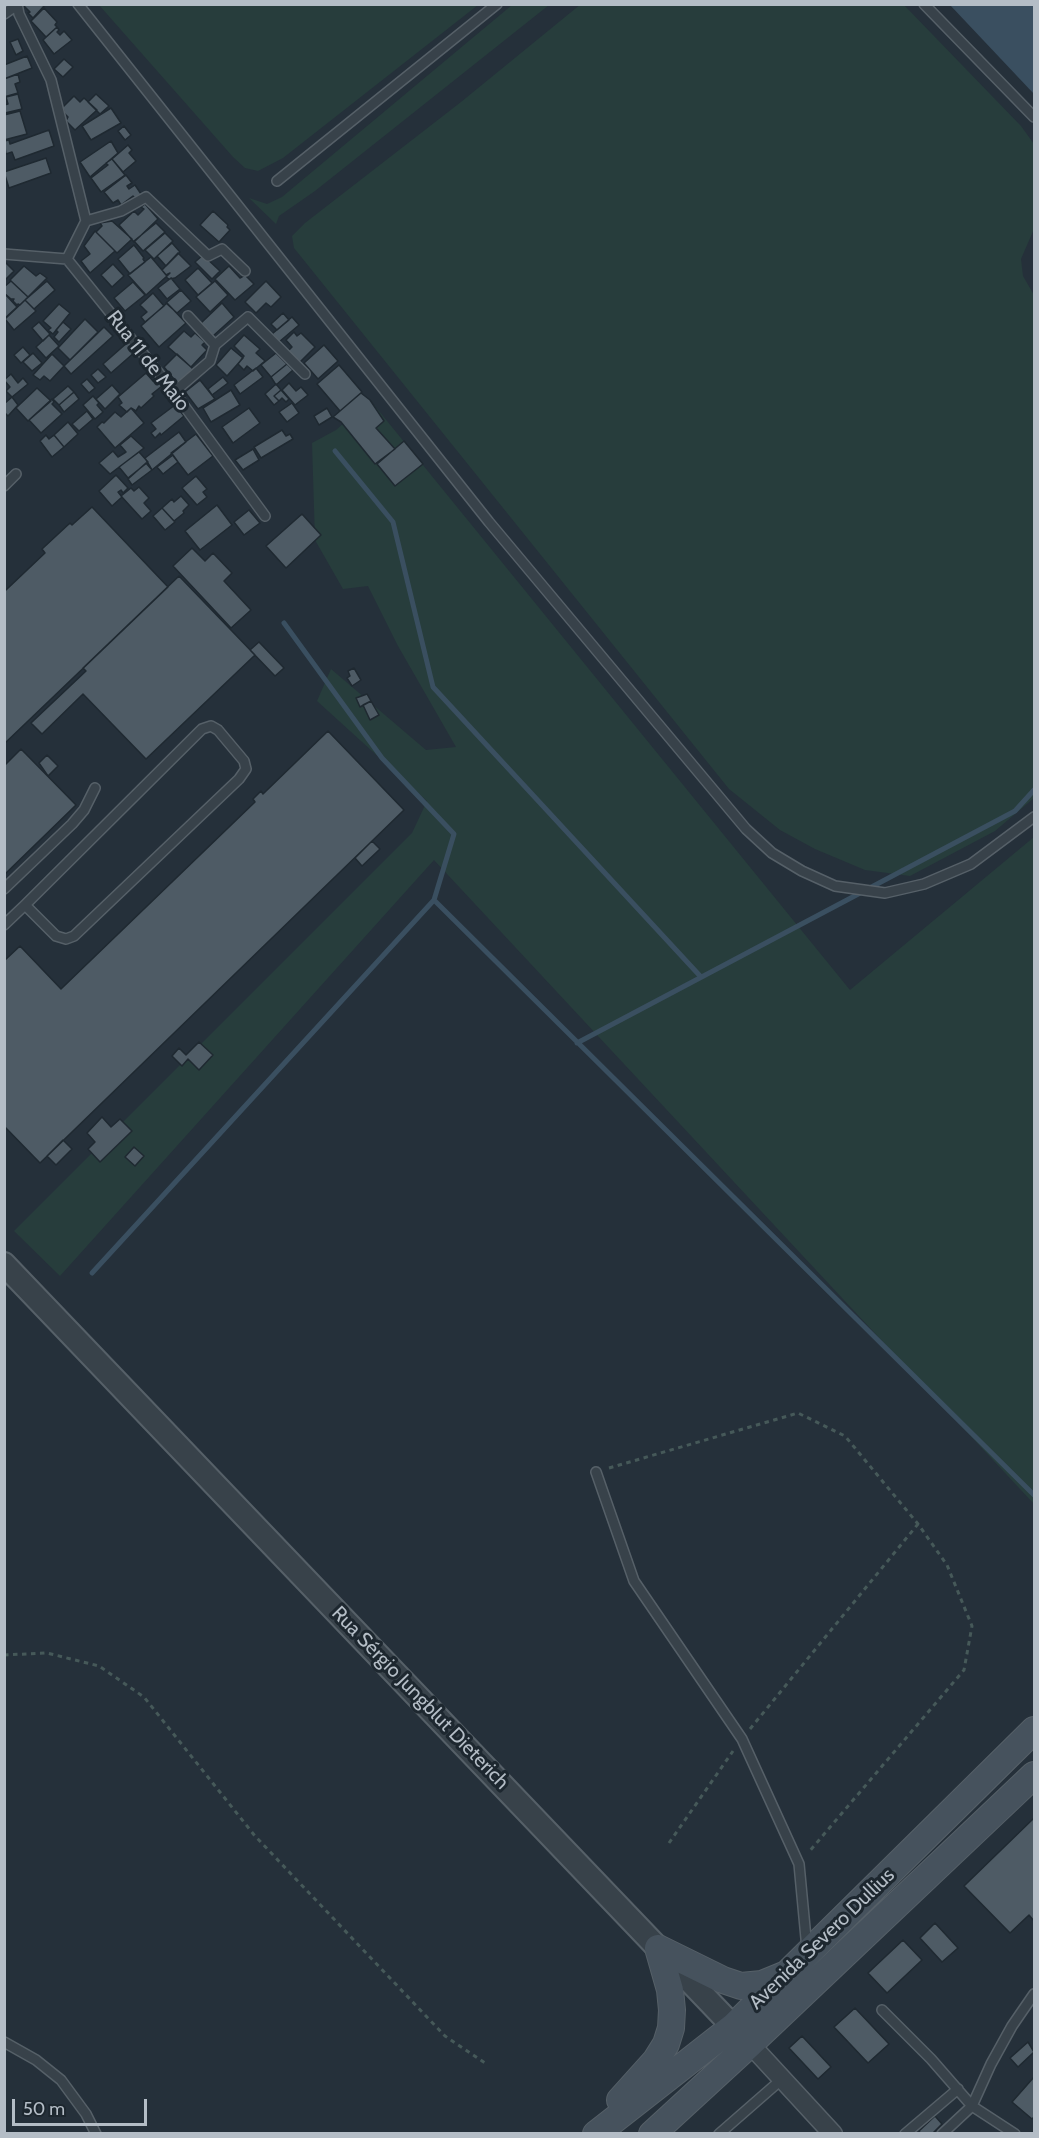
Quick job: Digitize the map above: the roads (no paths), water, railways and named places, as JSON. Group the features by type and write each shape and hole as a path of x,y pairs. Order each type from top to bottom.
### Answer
{"main road":[{"name":"Avenida Severo Dullius","path":"596,2133 742,2035 787,1974 1035,1730"},
{"name":"Avenida Severo Dullius","path":"652,2133 742,2035 1035,1775"},
{"path":"658,1948 723,1980 741,1986 762,1984 787,1974"},
{"path":"590,2133 656,2060 666,2044 671,2028 672,2010 670,1990 658,1948"}],"street":[{"name":"Rua Sérgio Jungblut Dieterich","path":"4,1264 834,2133"}],"lane":[{"path":"78,4 489,522 746,830 772,853 802,872 835,886 885,893 924,884 971,864 1035,817"},
{"path":"277,181 496,4"},
{"path":"924,4 1035,117"},
{"path":"4,14 17,5 51,80 86,221 67,259 4,254"},
{"path":"86,221 121,211 147,197 208,256 222,249 245,271"},
{"name":"Rua 11 de Maio","path":"67,259 174,392 265,516"},
{"path":"188,316 215,345"},
{"path":"174,392 210,361 215,345 248,317 305,374"},
{"path":"4,486 16,474"},
{"path":"4,925 202,729 211,726 218,730 244,761 246,769 239,779 74,936 66,939 56,936 25,905"},
{"path":"4,889 72,824 84,810 94,788"},
{"path":"596,1472 634,1581 742,1738 799,1864 808,1954"},
{"path":"942,2133 972,2106 1012,2026 1035,1994"},
{"path":"882,2010 931,2059 972,2106 1015,2133"},
{"path":"4,2042 36,2060 61,2080 86,2114 96,2133"},
{"path":"719,2133 782,2079"},
{"path":"905,2133 958,2090"}],"water":[{"path":"950,5 1034,5 1034,94"}],"waterway":[{"path":"335,451 393,522 433,687 701,977"},
{"path":"284,623 382,758 454,834 434,900"},
{"path":"577,1043 1015,811 1034,790"},
{"path":"92,1273 434,900 1034,1495"}]}
